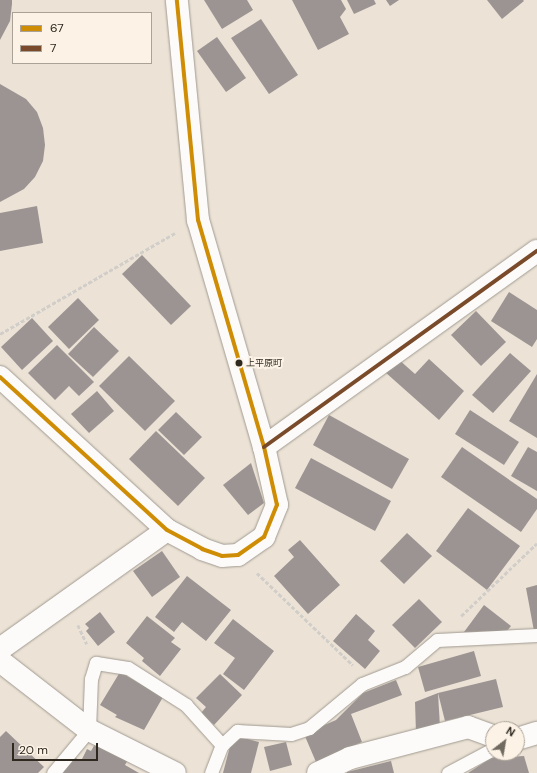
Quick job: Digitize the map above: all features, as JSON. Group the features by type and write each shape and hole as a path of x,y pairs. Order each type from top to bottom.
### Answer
{"street":[{"path":"0,377 167,530 209,552 222,556 238,555 264,537 277,505 264,447 198,220 177,0"},
{"path":"264,447 537,251"},
{"path":"0,649 167,530"},
{"path":"0,661 89,730 175,773"},
{"path":"318,773 350,758 468,728 485,733"},
{"path":"525,737 537,733"}],"lane":[{"path":"211,773 222,744 237,731 291,734 309,728 369,681 405,666 437,640 537,635"},
{"path":"53,773 89,730 91,679 96,663 128,668 186,705 222,744"},
{"path":"448,773 485,753"}],"path":[{"path":"0,334 198,220"},
{"path":"437,640 537,543"},
{"path":"238,555 369,681"},
{"path":"66,601 96,663"}],"building":[{"path":"0,0 12,0 12,4 10,21 0,40"},
{"path":"204,0 247,0 253,10 222,29"},
{"path":"292,0 341,0 346,9 340,17 349,34 318,50"},
{"path":"347,0 374,0 376,4 354,14"},
{"path":"386,0 399,0 390,6"},
{"path":"487,0 523,0 524,1 502,19"},
{"path":"261,19 298,75 269,94 231,38"},
{"path":"217,37 246,78 226,92 197,51"},
{"path":"0,84 26,99 37,112 43,128 45,145 43,161 35,177 24,189 0,202"},
{"path":"37,206 43,243 0,251 0,213"},
{"path":"142,255 191,306 171,325 122,274"},
{"path":"509,292 537,310 537,339 532,347 491,321"},
{"path":"78,298 99,320 69,349 48,327"},
{"path":"476,311 506,342 481,366 451,335"},
{"path":"32,318 53,341 22,370 1,347"},
{"path":"94,327 119,351 93,377 68,354"},
{"path":"57,345 94,382 79,396 69,386 55,400 28,373"},
{"path":"510,353 531,371 493,413 472,395"},
{"path":"129,356 175,401 145,431 99,386"},
{"path":"397,358 415,374 429,359 464,391 439,420 385,372"},
{"path":"537,374 537,438 509,421"},
{"path":"97,391 114,411 89,433 71,414"},
{"path":"470,410 519,442 504,465 455,434"},
{"path":"176,412 202,437 184,455 158,430"},
{"path":"329,415 409,459 392,489 313,445"},
{"path":"156,431 205,478 178,506 129,459"},
{"path":"462,447 537,499 537,509 521,532 441,477"},
{"path":"528,447 537,452 537,491 511,476"},
{"path":"311,458 391,501 375,531 295,488"},
{"path":"251,463 264,503 248,515 223,485"},
{"path":"468,508 520,546 487,590 436,551"},
{"path":"407,533 432,556 404,584 380,561"},
{"path":"300,540 340,585 308,614 274,576 294,557 288,550"},
{"path":"162,551 180,577 152,597 133,571"},
{"path":"187,576 231,610 206,641 182,622 174,632 155,617"},
{"path":"537,585 537,630 534,631 526,588"},
{"path":"419,599 442,622 415,648 392,625"},
{"path":"484,605 511,626 507,631 464,632"},
{"path":"100,612 115,632 98,646 86,631 89,628 85,624"},
{"path":"356,614 375,631 368,640 380,651 365,669 333,641"},
{"path":"147,616 175,638 171,642 181,649 160,676 142,661 144,658 126,643"},
{"path":"233,619 274,651 244,690 223,674 235,658 214,643"},
{"path":"474,651 481,676 425,692 418,667"},
{"path":"120,672 163,697 144,730 115,717 117,715 100,705"},
{"path":"220,674 242,695 214,725 201,713 206,707 196,698"},
{"path":"496,679 503,707 445,721 438,693"},
{"path":"396,680 402,695 351,714 362,742 316,762 304,734 336,720 363,693"},
{"path":"438,693 440,727 416,734 415,702"},
{"path":"6,731 44,767 38,773 0,773 0,737"},
{"path":"233,735 259,742 251,773 223,773"},
{"path":"286,742 292,765 270,771 264,747"},
{"path":"95,744 129,758 125,765 139,773 63,773 72,756 81,761 87,749 91,751"},
{"path":"525,759 529,773 468,773 486,761 525,761"},
{"path":"391,761 394,773 347,773 347,772"}],"transit line":[{"name":"67","path":"0,377 167,530 202,549 222,556 238,555 264,537 277,505 264,447 198,220 177,0"},
{"name":"7","path":"264,447 537,251"}],"place":[{"name":"上平原町","path":"239,363"}]}
